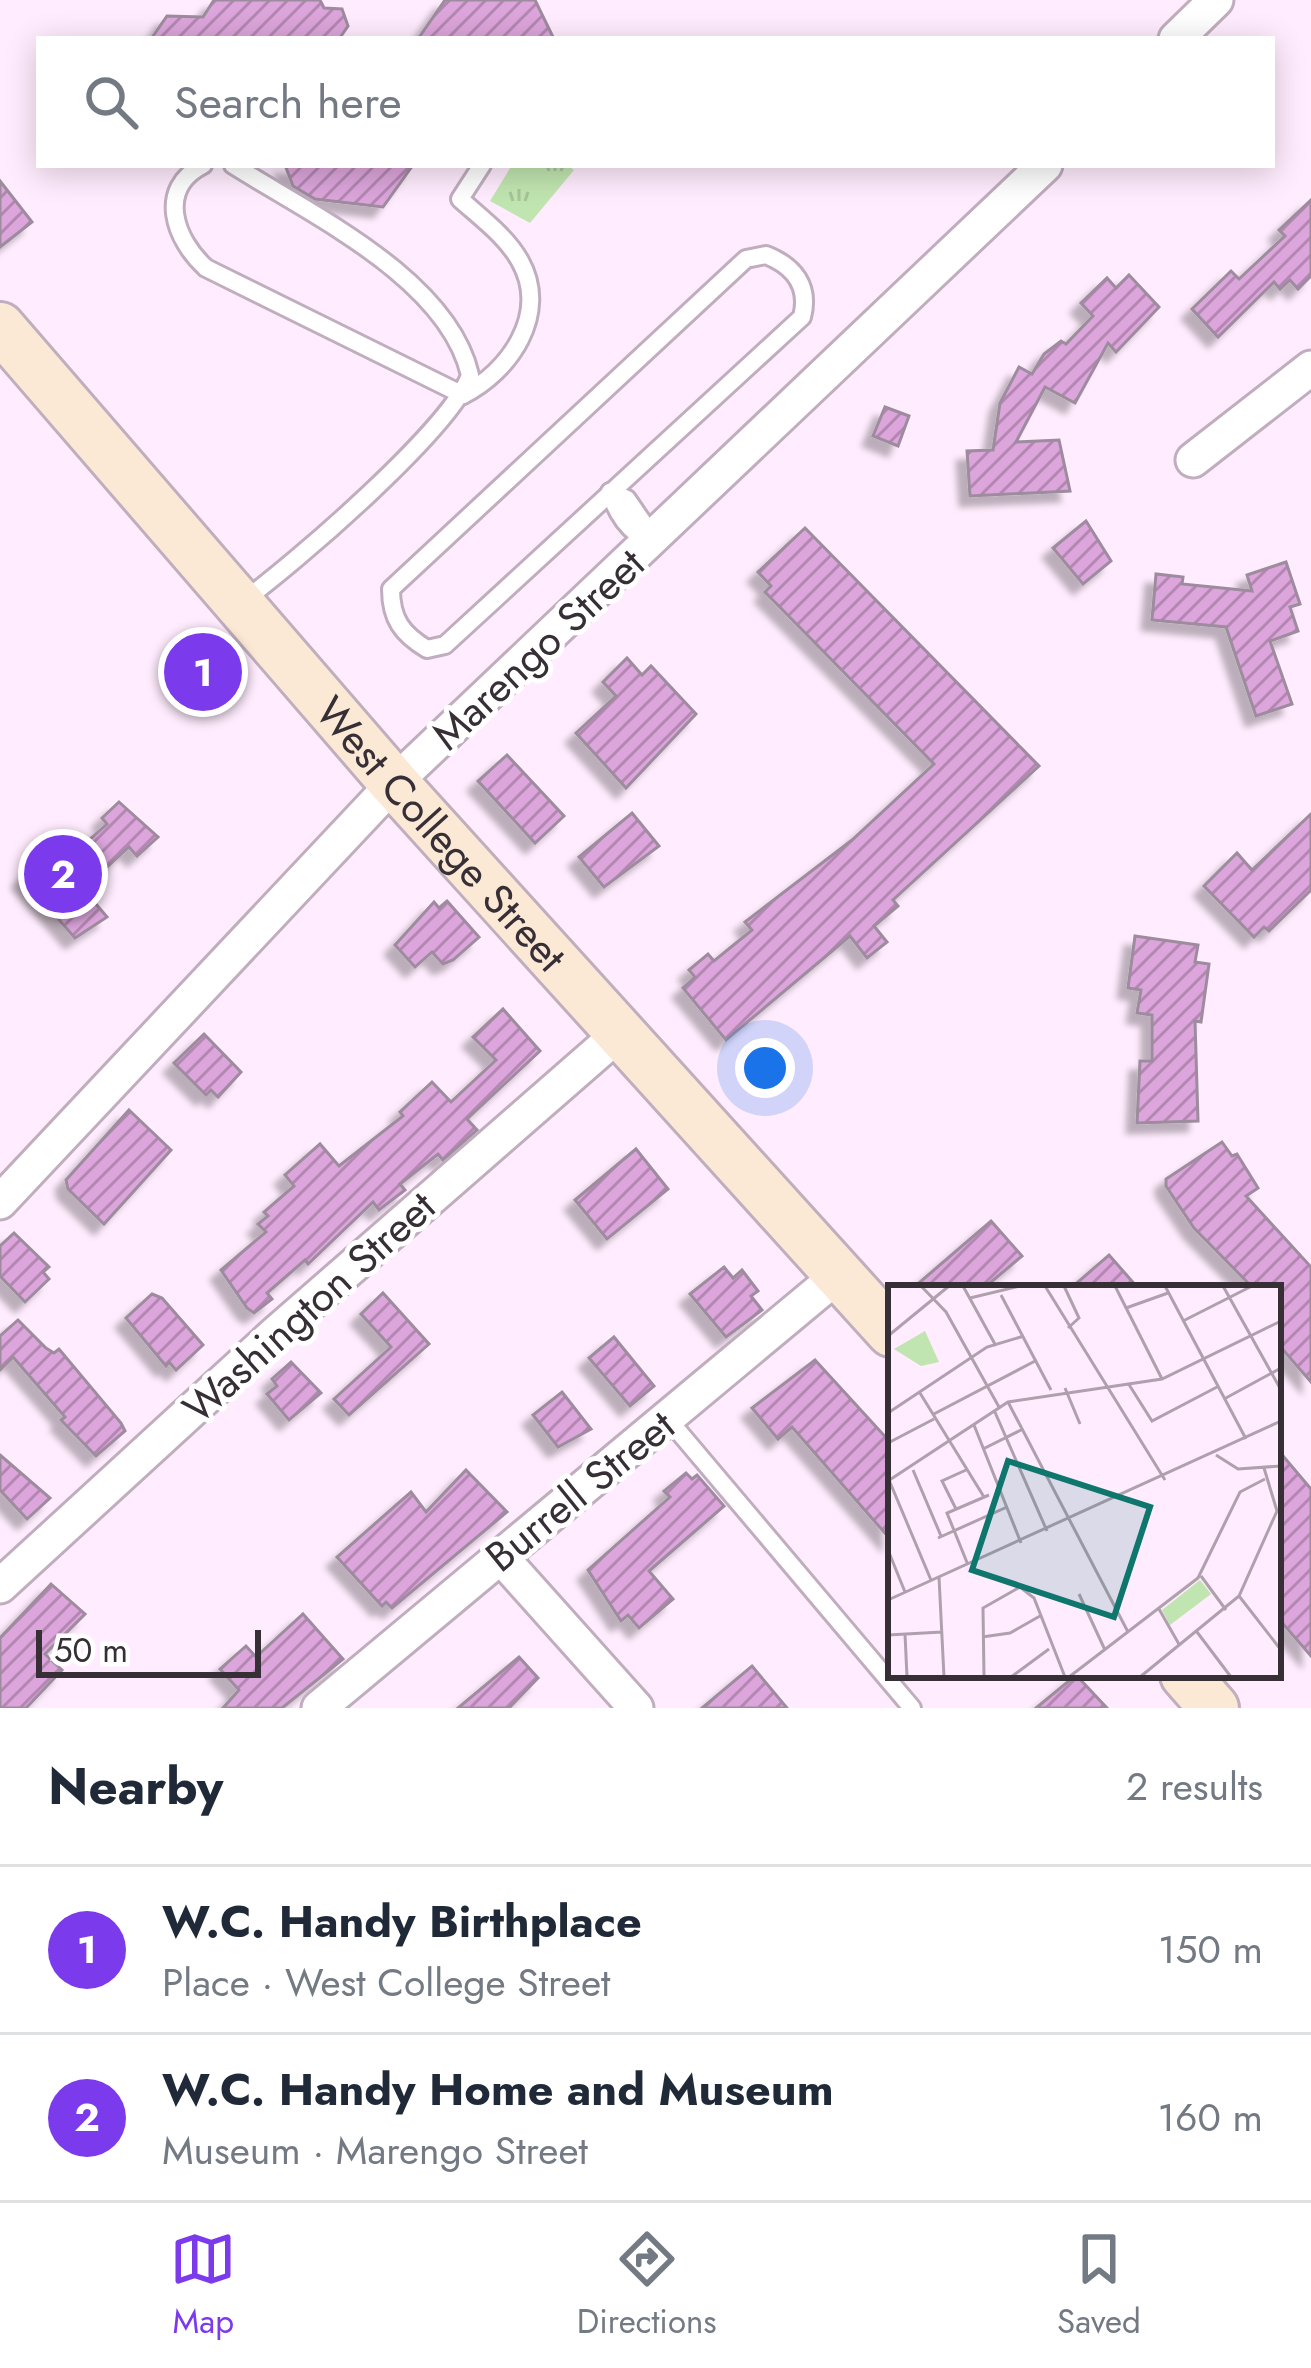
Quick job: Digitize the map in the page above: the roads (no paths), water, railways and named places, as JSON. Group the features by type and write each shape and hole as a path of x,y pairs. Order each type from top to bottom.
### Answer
{"street":[{"path":"1178,36 1216,0"},
{"name":"Marengo Street","path":"0,1202 394,783 1042,168"},
{"name":"West College Street","path":"0,327 394,783 888,1329"},
{"path":"1193,460 1311,368"},
{"name":"Washington Street","path":"0,1586 275,1334 621,1032"},
{"name":"Burrell Street","path":"340,1702 500,1556 841,1274"},
{"path":"500,1556 636,1708"},
{"path":"1188,1678 1214,1708"}],"lane":[{"path":"199,168 179,185 174,209 176,233 206,268 463,395"},
{"path":"237,168 429,297 464,348 470,375 463,395"},
{"path":"238,605 282,573 463,395 488,382 511,360 525,328 530,293 524,266 508,242 460,199 480,168"},
{"path":"766,255 784,262 799,278 806,302 802,317 610,493 445,645 427,649 398,625 392,590 408,574 746,259 766,255"},
{"path":"610,493 616,510 640,537 654,541"},
{"path":"668,1419 912,1708"}],"place":[{"name":"W.C. Handy Birthplace","path":"203,672"},
{"name":"W.C. Handy Home and Museum","path":"63,874"}]}
